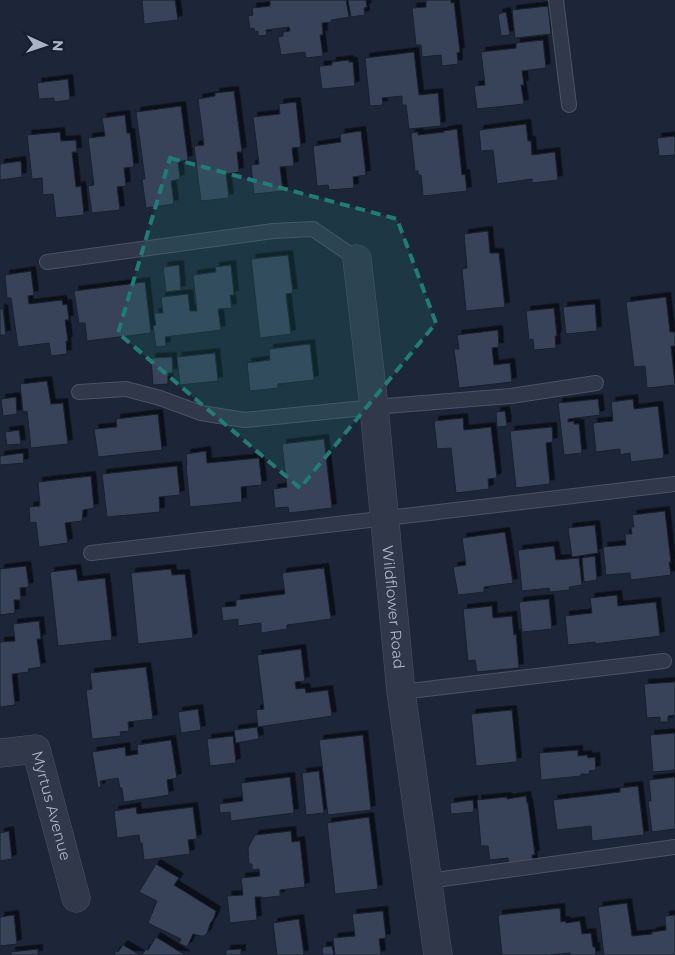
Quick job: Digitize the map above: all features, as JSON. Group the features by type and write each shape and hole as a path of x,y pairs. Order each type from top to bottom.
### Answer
{"street":[{"name":"Wildflower Road","path":"357,259 374,407 401,692 438,955"},
{"name":"Myrtus Avenue","path":"0,753 36,749 76,898"}],"lane":[{"path":"556,0 569,106"},
{"path":"47,262 273,231 313,229 357,259"},
{"path":"79,392 126,389 160,398 201,413 245,420 511,396 596,383"},
{"path":"91,554 675,484"},
{"path":"401,692 664,660"},
{"path":"428,881 675,847"}],"highlighted area":[{"path":"170,158 397,219 436,323 300,488 118,333"}],"building":[{"path":"142,0 175,0 178,20 144,24"},
{"path":"270,0 346,0 349,17 322,23 323,35 320,35 323,56 306,58 305,52 281,55 278,37 283,36 283,32 290,31 289,27 266,30 267,35 258,36 258,31 255,32 254,28 250,29 248,16 253,15 252,8 270,6"},
{"path":"348,0 366,0 365,15 351,17"},
{"path":"426,0 451,0 451,3 454,2 460,52 457,53 458,64 442,66 441,55 422,57 421,45 416,45 412,8 426,7"},
{"path":"548,6 551,34 515,38 512,10"},
{"path":"506,12 510,35 501,36 498,14"},
{"path":"543,40 546,68 522,71 524,85 521,85 524,104 477,109 474,86 485,85 481,52 516,48 516,43"},
{"path":"414,52 419,95 438,93 441,126 409,129 406,105 402,105 402,96 382,98 383,105 370,106 365,58"},
{"path":"349,60 349,62 353,62 355,86 322,89 319,66 332,65 332,62"},
{"path":"68,79 70,100 54,102 54,98 39,99 37,83"},
{"path":"234,91 242,152 237,152 239,172 226,174 229,198 201,201 194,146 204,145 198,99 215,96 215,93"},
{"path":"296,102 301,147 292,148 294,166 280,167 283,191 254,194 251,165 259,164 253,117 280,114 279,104"},
{"path":"181,106 188,160 178,162 180,179 171,181 174,204 146,208 142,179 145,179 136,112"},
{"path":"125,115 127,133 130,133 134,167 124,168 126,186 117,187 120,210 92,213 88,186 94,185 88,138 105,136 102,118"},
{"path":"526,124 528,141 531,141 532,155 555,152 558,180 532,183 532,179 497,184 493,150 481,151 479,130"},
{"path":"457,129 462,175 465,174 467,191 423,196 421,175 418,175 418,171 415,171 411,133 418,132 418,135"},
{"path":"361,131 366,175 353,177 354,188 329,190 328,185 317,186 313,146 341,142 340,134"},
{"path":"60,132 61,141 76,140 77,152 72,152 76,187 81,186 84,215 56,218 53,194 43,195 42,178 32,179 27,135"},
{"path":"675,136 675,155 659,156 657,138"},
{"path":"21,161 22,177 0,180 0,164"},
{"path":"488,231 490,253 499,253 505,307 466,311 462,269 467,268 464,234"},
{"path":"288,255 293,293 286,294 291,334 260,338 251,259"},
{"path":"179,265 181,290 166,292 163,267"},
{"path":"231,265 234,295 230,295 232,308 218,309 221,330 165,337 166,346 156,347 153,326 156,325 154,313 163,313 161,297 188,294 190,311 197,311 193,275 216,272 215,267"},
{"path":"31,271 34,295 28,296 29,304 62,300 63,305 67,304 69,320 65,320 68,341 66,341 67,354 51,356 49,343 18,347 11,298 7,298 5,275"},
{"path":"145,282 151,333 87,341 85,323 79,323 74,291"},
{"path":"666,297 670,332 675,332 675,346 671,346 675,385 647,388 645,366 634,367 626,302"},
{"path":"595,304 597,331 566,334 563,307"},
{"path":"554,308 557,336 555,336 556,348 534,350 533,339 529,340 526,311"},
{"path":"0,309 3,309 6,335 0,335"},
{"path":"498,330 499,347 492,348 494,365 510,363 512,382 459,388 454,349 459,349 457,335"},
{"path":"310,344 314,380 278,384 278,388 250,391 247,363 270,360 269,349"},
{"path":"215,353 218,381 180,385 177,357"},
{"path":"172,357 173,373 168,373 168,384 153,385 151,358"},
{"path":"47,381 51,404 63,403 68,444 31,448 27,411 23,412 20,384"},
{"path":"16,397 17,414 3,416 1,399"},
{"path":"598,399 600,415 568,419 568,422 574,421 574,424 579,424 582,453 564,455 558,403"},
{"path":"633,399 634,409 658,406 664,458 631,462 630,453 620,455 620,449 596,452 593,423 613,421 611,402"},
{"path":"505,411 507,426 497,427 496,412"},
{"path":"158,414 162,450 98,457 94,429 117,427 116,419"},
{"path":"463,418 464,430 491,427 497,478 488,479 489,489 456,493 451,448 437,449 434,421"},
{"path":"552,427 553,442 546,443 550,484 516,488 510,431"},
{"path":"19,430 21,444 7,445 5,432"},
{"path":"324,439 332,508 289,513 288,507 275,508 273,489 287,487 282,444"},
{"path":"206,451 207,463 259,458 262,485 241,487 242,502 190,507 186,454"},
{"path":"23,453 24,463 0,465 0,456"},
{"path":"177,466 180,495 159,497 160,512 107,517 102,474"},
{"path":"91,476 94,508 83,510 82,521 65,523 68,543 39,547 36,522 30,523 29,507 40,506 38,482"},
{"path":"665,511 671,575 631,580 630,573 606,575 603,547 626,545 625,534 632,534 631,527 634,527 632,515"},
{"path":"595,525 598,553 572,557 568,528"},
{"path":"505,532 513,583 484,587 484,592 458,595 453,567 466,565 462,538"},
{"path":"554,546 556,560 579,558 582,585 569,587 570,590 550,592 549,588 522,591 518,550"},
{"path":"595,556 597,580 584,582 582,558"},
{"path":"26,566 29,587 20,588 21,600 14,600 15,613 0,615 0,569"},
{"path":"324,568 331,619 287,625 287,629 261,633 261,623 238,626 238,619 223,621 221,607 236,606 236,600 285,594 282,573"},
{"path":"76,569 78,581 105,578 112,640 58,646 50,572"},
{"path":"171,569 172,575 185,574 193,638 138,644 131,573"},
{"path":"617,595 618,606 656,602 660,636 595,644 595,642 568,645 565,616 592,613 590,598"},
{"path":"549,599 552,629 522,632 519,602"},
{"path":"492,606 493,618 512,616 514,635 516,634 519,668 477,672 475,660 468,661 463,609"},
{"path":"39,621 41,639 37,639 41,667 28,669 29,672 12,674 15,705 0,707 0,642 15,641 13,624"},
{"path":"301,649 305,681 295,682 296,689 305,688 306,693 328,690 332,716 258,727 256,710 264,709 257,655"},
{"path":"146,667 153,719 128,722 129,731 120,732 121,736 92,739 86,690 92,689 90,673"},
{"path":"675,682 675,715 668,716 668,722 660,722 660,717 647,718 644,684"},
{"path":"198,709 201,730 181,733 178,712"},
{"path":"512,710 517,762 476,766 471,714"},
{"path":"257,727 259,739 236,743 234,730"},
{"path":"675,733 675,770 653,772 650,735"},
{"path":"363,735 371,810 328,815 319,740"},
{"path":"233,736 236,763 210,766 207,739"},
{"path":"171,740 177,778 167,780 169,795 124,802 118,778 100,781 101,787 98,788 92,752 125,747 126,756 138,754 137,745"},
{"path":"578,750 578,756 587,755 588,758 595,757 596,770 589,771 590,774 581,774 581,776 541,780 539,753"},
{"path":"319,771 324,813 306,815 302,773"},
{"path":"290,777 294,813 231,821 230,812 220,813 219,804 243,801 241,783"},
{"path":"675,777 675,829 652,832 648,801 651,801 649,780"},
{"path":"638,786 644,835 592,841 591,826 557,830 553,800 620,792 620,788"},
{"path":"526,796 535,855 532,855 533,864 509,867 508,858 490,860 488,846 481,846 477,800"},
{"path":"473,800 474,812 451,814 450,803"},
{"path":"136,807 137,814 193,807 197,839 188,840 190,854 144,860 139,835 117,838 114,811"},
{"path":"369,817 378,889 335,894 327,823"},
{"path":"9,831 12,859 0,861 0,833"},
{"path":"291,831 292,842 300,841 305,887 280,890 280,896 255,897 257,920 230,923 227,896 243,895 241,878 260,876 259,869 252,870 252,864 249,864 248,848 255,835"},
{"path":"156,864 179,878 174,885 216,911 207,933 204,936 193,934 187,947 179,943 181,939 148,923 157,901 139,892"},
{"path":"627,903 632,936 652,934 652,932 666,930 665,916 675,915 675,955 604,955 598,907"},
{"path":"560,908 561,922 580,921 582,934 591,933 596,955 570,955 570,953 502,955 498,915"},
{"path":"383,911 386,938 379,939 381,955 335,955 333,938 355,936 352,914"},
{"path":"14,915 17,944 0,946 0,917"},
{"path":"299,919 304,955 277,955 273,923"},
{"path":"156,937 185,955 142,955 146,949 148,950"},
{"path":"123,945 140,955 114,955"},
{"path":"332,946 334,955 323,955 322,947"},
{"path":"38,949 38,955 11,955 11,952"},
{"path":"241,949 241,955 226,955 226,950"}]}
